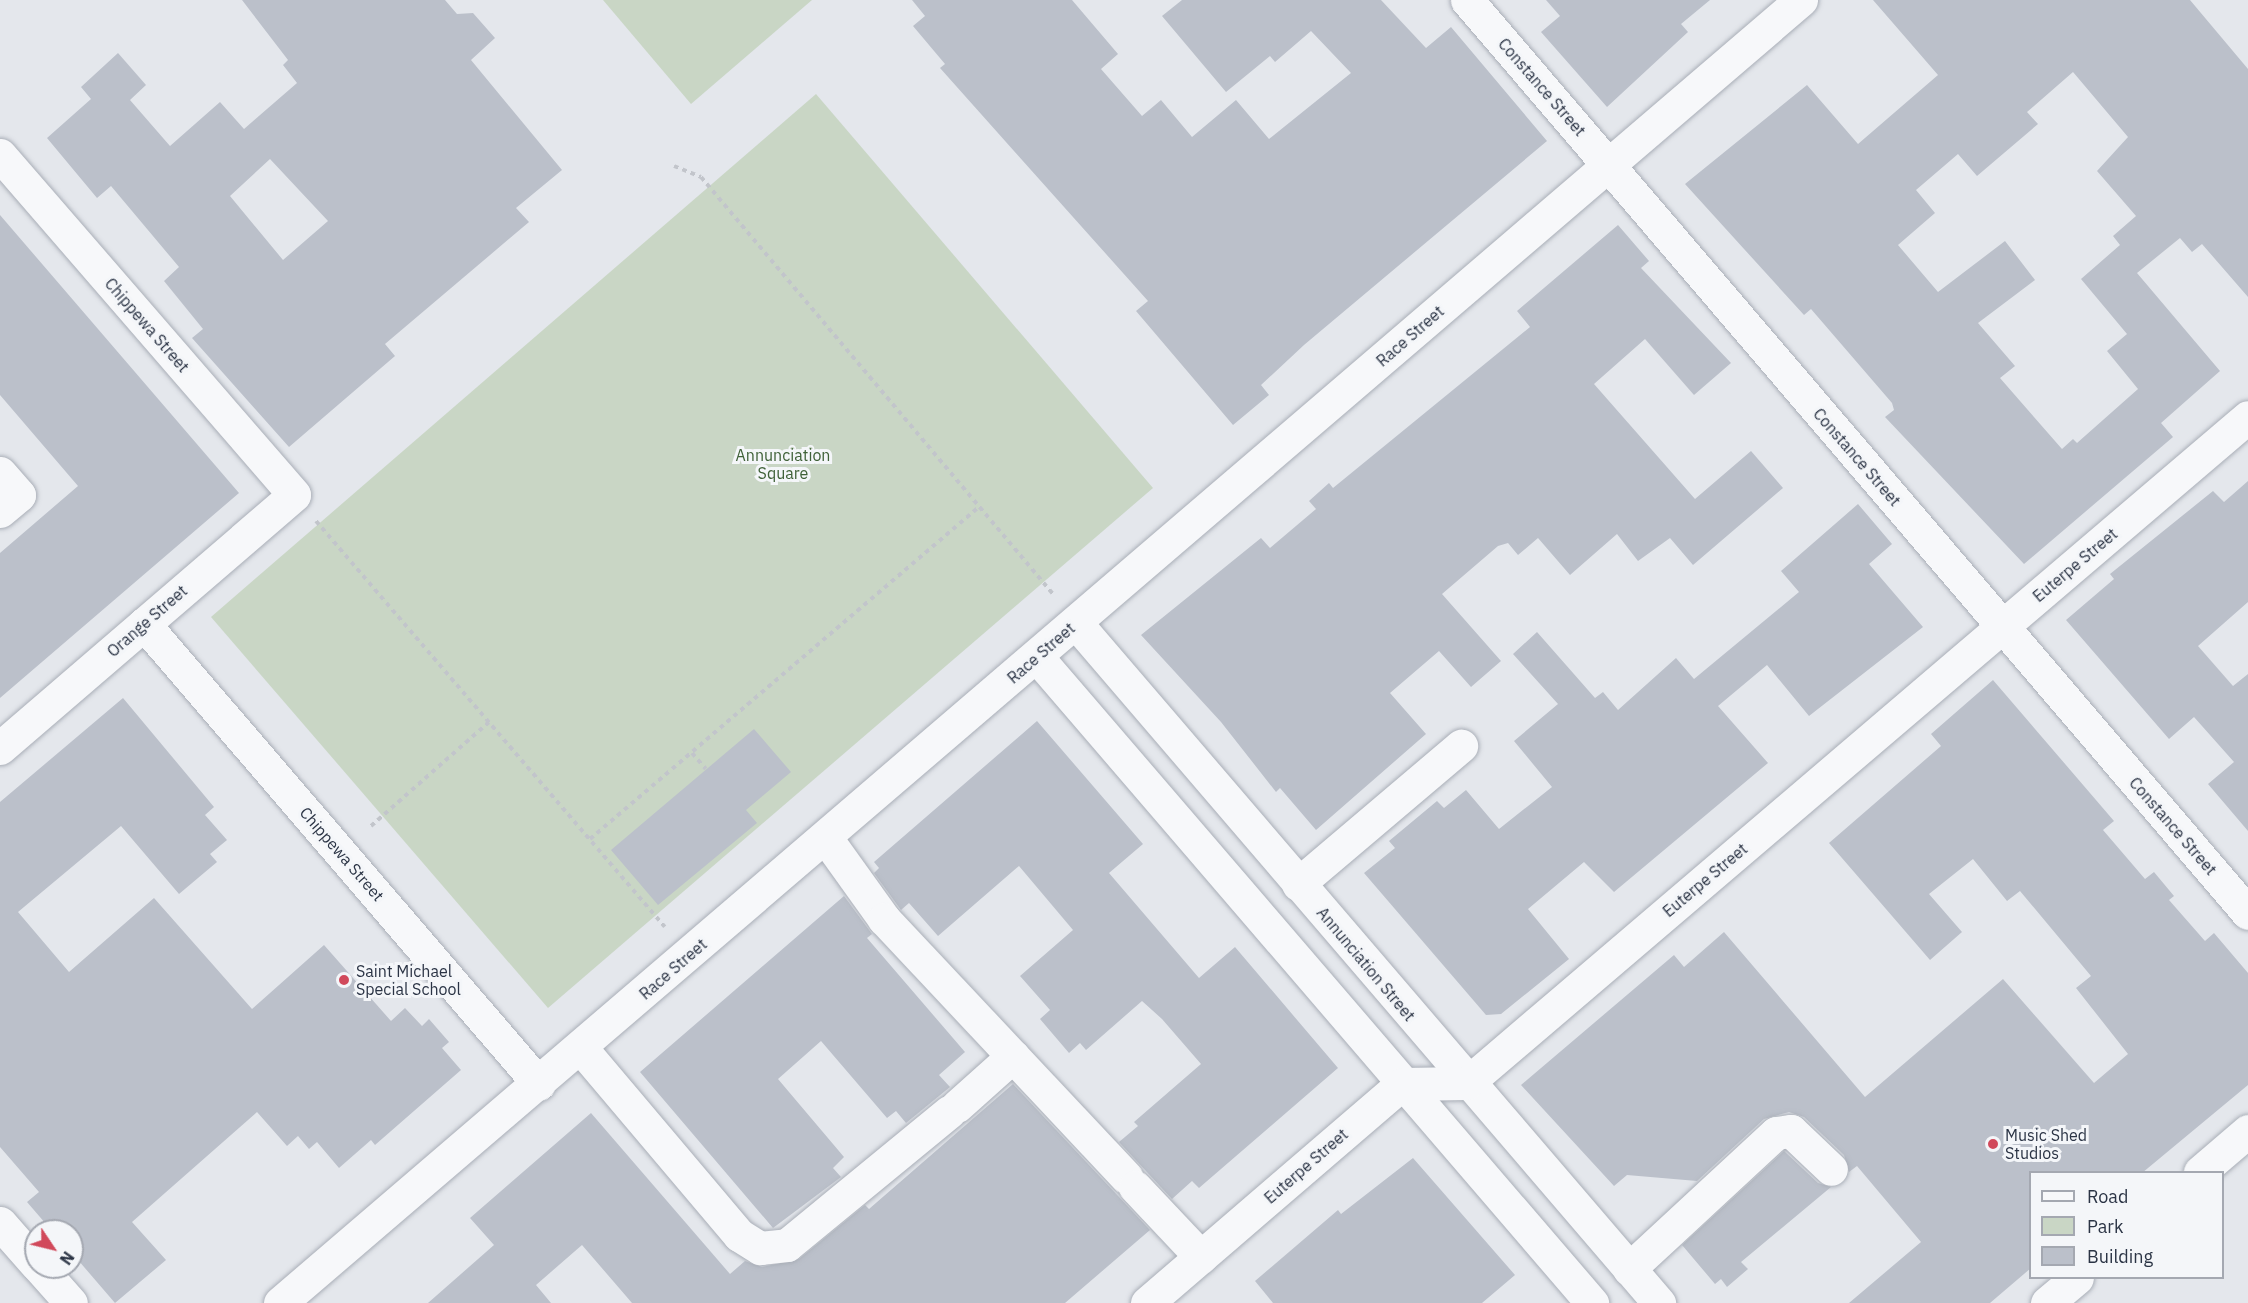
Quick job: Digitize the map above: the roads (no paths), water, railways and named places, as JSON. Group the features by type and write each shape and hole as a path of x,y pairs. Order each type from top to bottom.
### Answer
{"street":[{"name":"Constance Street","path":"1467,0 2248,914"},
{"name":"Race Street","path":"280,1303 540,1084 1801,0"},
{"name":"Chippewa Street","path":"0,155 294,495"},
{"name":"Euterpe Street","path":"1467,1083 2248,417"},
{"path":"0,473 19,495 0,511"},
{"name":"Orange Street","path":"0,748 294,495"},
{"name":"Annunciation Street","path":"1076,623 1467,1083 1659,1303"},
{"name":"Chippewa Street","path":"144,624 540,1084"},
{"path":"1037,657 1592,1303"},
{"path":"1298,884 1461,746"},
{"path":"826,838 884,920 1201,1257"},
{"path":"581,1048 739,1235 760,1248 787,1245 953,1109 1013,1056"},
{"path":"1402,1084 1467,1083"},
{"name":"Euterpe Street","path":"1147,1303 1402,1084"},
{"path":"1629,1269 1776,1133 1791,1131 1832,1169"},
{"path":"2202,1171 2248,1131"},
{"path":"0,1223 24,1250"},
{"path":"50,1279 71,1303"},
{"path":"2048,1303 2076,1279"}],"place":[{"name":"Saint Michael Special School","path":"344,980"},
{"name":"Music Shed Studios","path":"1993,1144"}],"park label":[{"name":"Annunciation Square","path":"783,464"}]}
